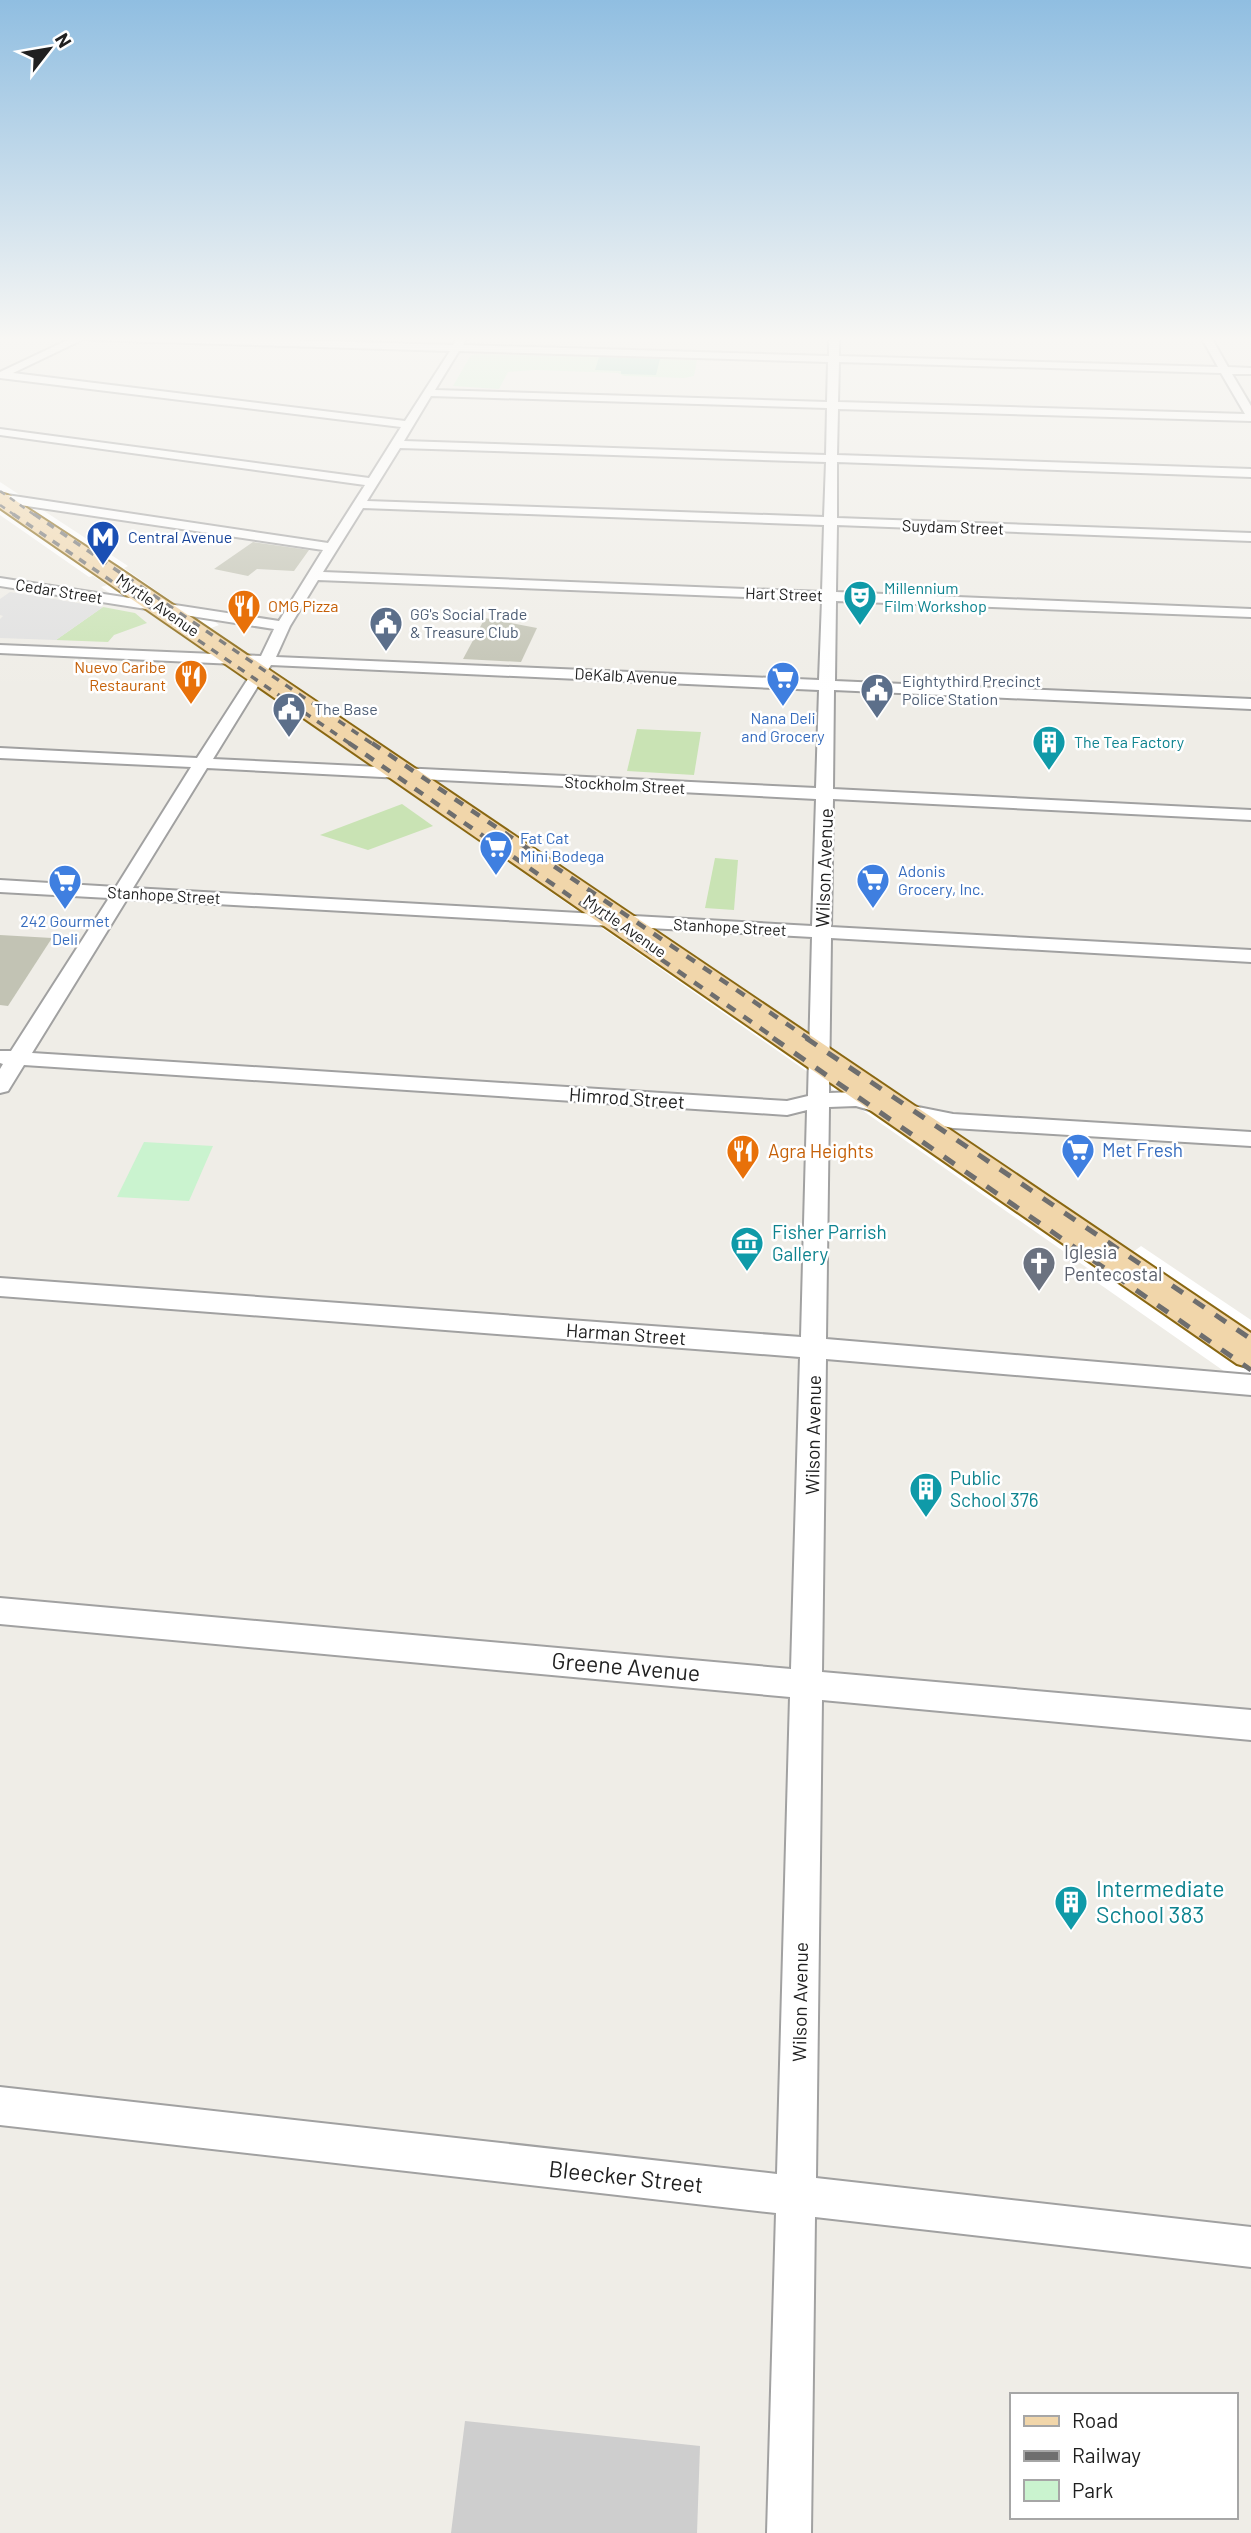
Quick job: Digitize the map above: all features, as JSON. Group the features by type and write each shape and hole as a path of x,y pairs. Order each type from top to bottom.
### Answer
{"main road":[{"name":"Myrtle Avenue","path":"0,499 163,608 254,664 404,774 890,1109 1251,1353"}],"street":[{"path":"173,455 373,482"},
{"path":"0,1086 9,1058 120,893 200,762 254,664 316,576 391,455"},
{"path":"722,455 1251,473"},
{"name":"Wilson Avenue","path":"789,2533 832,455"},
{"path":"0,499 333,548"},
{"name":"Suydam Street","path":"361,504 1251,537"},
{"name":"Hart Street","path":"316,576 1251,613"},
{"name":"Cedar Street","path":"0,582 283,626"},
{"name":"DeKalb Avenue","path":"0,649 254,664 1251,704"},
{"name":"Stockholm Street","path":"0,753 1251,816"},
{"name":"Stanhope Street","path":"0,886 1251,956"},
{"name":"Himrod Street","path":"9,1058 787,1108 818,1100 857,1099 890,1109 953,1121 1251,1139"},
{"name":"Harman Street","path":"0,1287 814,1348 1251,1385"},
{"name":"Greene Avenue","path":"0,1612 1251,1725"},
{"name":"Bleecker Street","path":"0,2106 1251,2248"}],"shaded area":[{"path":"253,542 309,550 294,571 257,569 248,576 214,569"},
{"path":"10,592 103,607 56,640 0,638 0,619 3,616 0,615 0,599"},
{"path":"485,618 537,628 521,662 463,659"},
{"path":"0,935 52,938 8,1006 0,1005"},
{"path":"465,2421 700,2446 697,2533 451,2533"}],"green space":[{"path":"103,607 135,613 147,623 114,635 108,642 56,640"},
{"path":"637,729 701,732 694,775 627,771"},
{"path":"402,804 433,826 368,850 320,835"},
{"path":"715,858 738,860 734,910 705,908"},
{"path":"144,1142 213,1146 189,1201 117,1197"}],"pier":[{"path":"0,482 128,566 124,568 193,616 203,613 219,625 211,628 1133,1252 1141,1246 1251,1320 1251,1390 1088,1276 1093,1272 355,755 126,597 118,599 101,587 107,585 93,576 89,577 0,515"}],"railway":[{"path":"0,491 36,516"},
{"path":"0,505 16,516"},
{"path":"13,514 352,745"},
{"path":"34,514 374,745"},
{"path":"349,743 776,1039"},
{"path":"372,743 809,1039"},
{"path":"773,1038 1251,1370"},
{"path":"806,1038 1251,1339"}],"place":[{"name":"Central Avenue","path":"103,567"},
{"name":"Millennium Film Workshop","path":"860,627"},
{"name":"OMG Pizza","path":"244,636"},
{"name":"GG's Social Trade & Treasure Club","path":"386,653"},
{"name":"Nuevo Caribe Restaurant","path":"191,706"},
{"name":"Nana Deli and Grocery","path":"783,708"},
{"name":"Eightythird Precinct Police Station","path":"877,720"},
{"name":"The Base","path":"289,739"},
{"name":"The Tea Factory","path":"1049,772"},
{"name":"Fat Cat Mini Bodega","path":"496,877"},
{"name":"Adonis Grocery, Inc.","path":"873,910"},
{"name":"242 Gourmet Deli","path":"65,911"},
{"name":"Met Fresh","path":"1078,1180"},
{"name":"Agra Heights","path":"743,1181"},
{"name":"Fisher Parrish Gallery","path":"747,1273"},
{"name":"Iglesia Pentecostal","path":"1039,1293"},
{"name":"Public School 376","path":"926,1519"},
{"name":"Intermediate School 383","path":"1071,1932"}]}
